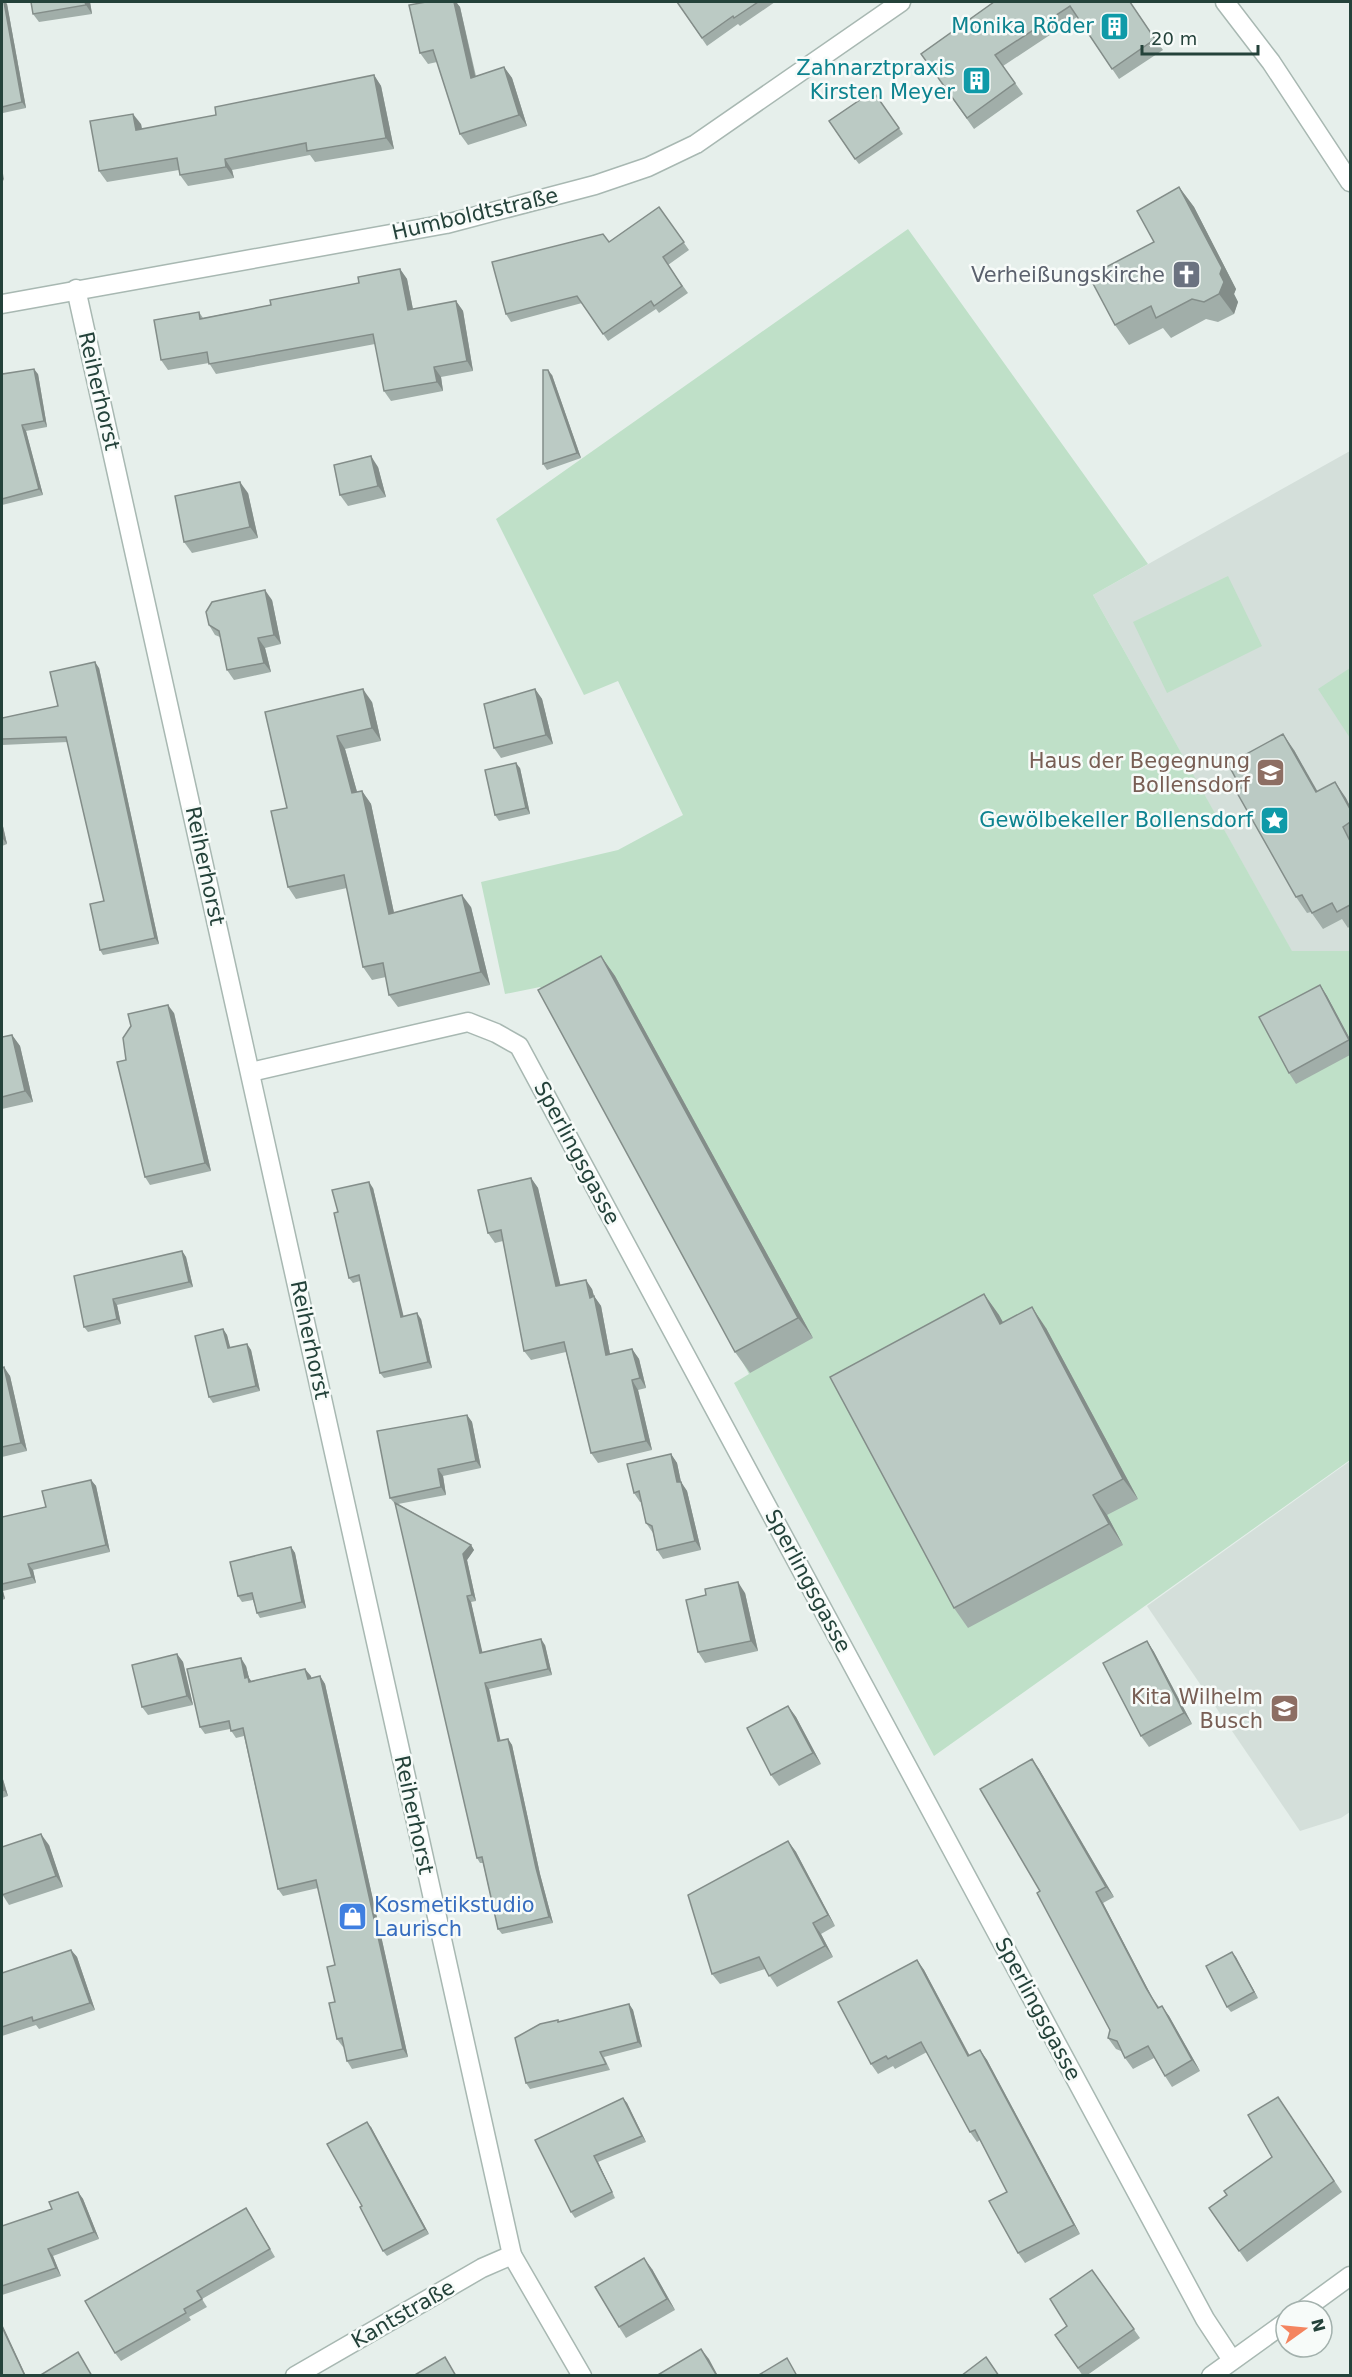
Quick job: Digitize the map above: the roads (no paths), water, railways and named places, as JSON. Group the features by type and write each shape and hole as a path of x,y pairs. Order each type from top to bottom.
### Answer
{"street":[{"name":"Humboldtstraße","path":"2,304 446,224 605,182 648,166 696,144 901,2"},
{"path":"1225,2 1271,62 1350,182"},
{"name":"Reiherhorst","path":"76,289 512,2255 582,2376"},
{"name":"Sperlingsgasse","path":"251,1072 468,1022 496,1033 519,1046 1205,2319 1232,2360"},
{"name":"Kantstraße","path":"295,2376 482,2268 512,2255"},
{"path":"1318,2299 1350,2276"},
{"path":"1211,2376 1274,2330"}],"place":[{"name":"Monika Röder","path":"1115,26"},
{"name":"Zahnarztpraxis Kirsten Meyer","path":"976,80"},
{"name":"Verheißungskirche","path":"1186,275"},
{"name":"Haus der Begegnung Bollensdorf","path":"1271,773"},
{"name":"Gewölbekeller Bollensdorf","path":"1274,820"},
{"name":"Kita Wilhelm Busch","path":"1284,1709"},
{"name":"Kosmetikstudio Laurisch","path":"353,1917"}]}
